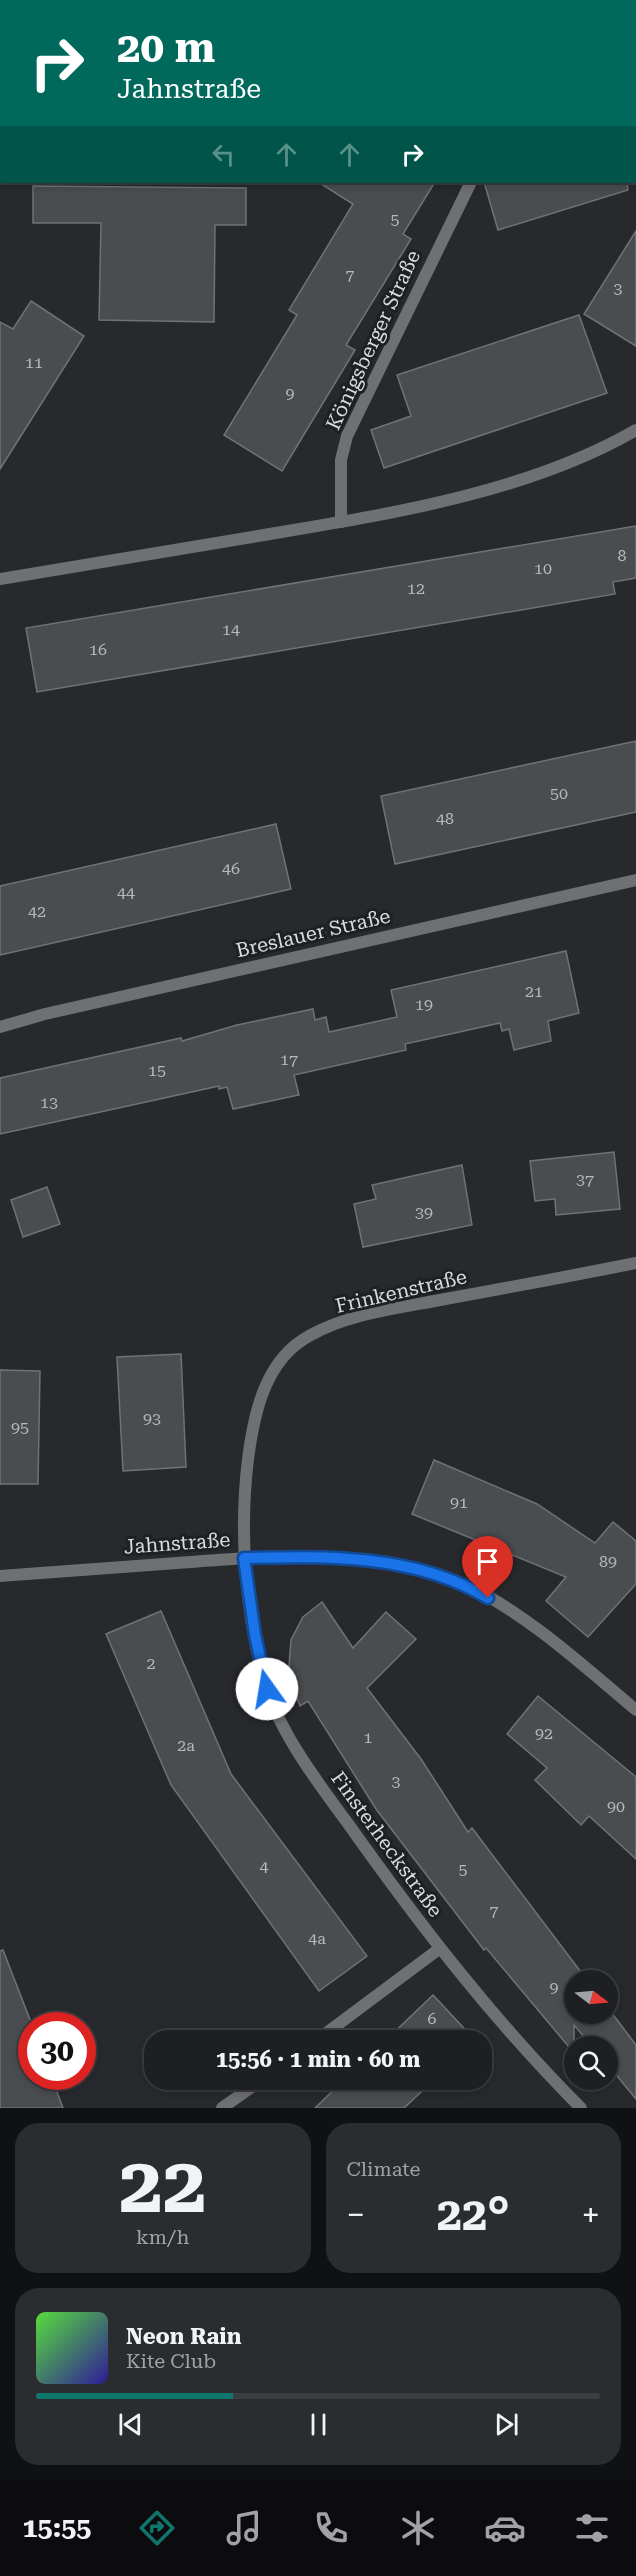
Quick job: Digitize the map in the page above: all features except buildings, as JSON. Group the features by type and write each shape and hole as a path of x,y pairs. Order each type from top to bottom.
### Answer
{"street":[{"name":"Königsberger Straße","path":"340,522 341,460 346,436 471,183"},
{"path":"0,579 340,522 471,494 544,471 636,430"},
{"name":"Breslauer Straße","path":"0,1027 45,1014 636,880"},
{"name":"Frinkenstraße","path":"244,1558 243,1497 250,1439 262,1389 283,1356 308,1336 346,1320 636,1263"},
{"name":"Jahnstraße","path":"0,1576 244,1558 315,1557 370,1560 423,1571 468,1586 508,1609 564,1650 636,1710"},
{"name":"Finsterheckstraße","path":"244,1558 255,1635 267,1689 288,1733 316,1780 439,1949 581,2108"},
{"path":"330,2030 439,1949"},
{"path":"222,2108 247,2090"}],"route":[{"path":"267,1689 255,1635 244,1558 315,1557 370,1560 423,1571 468,1586 488,1598"}]}
